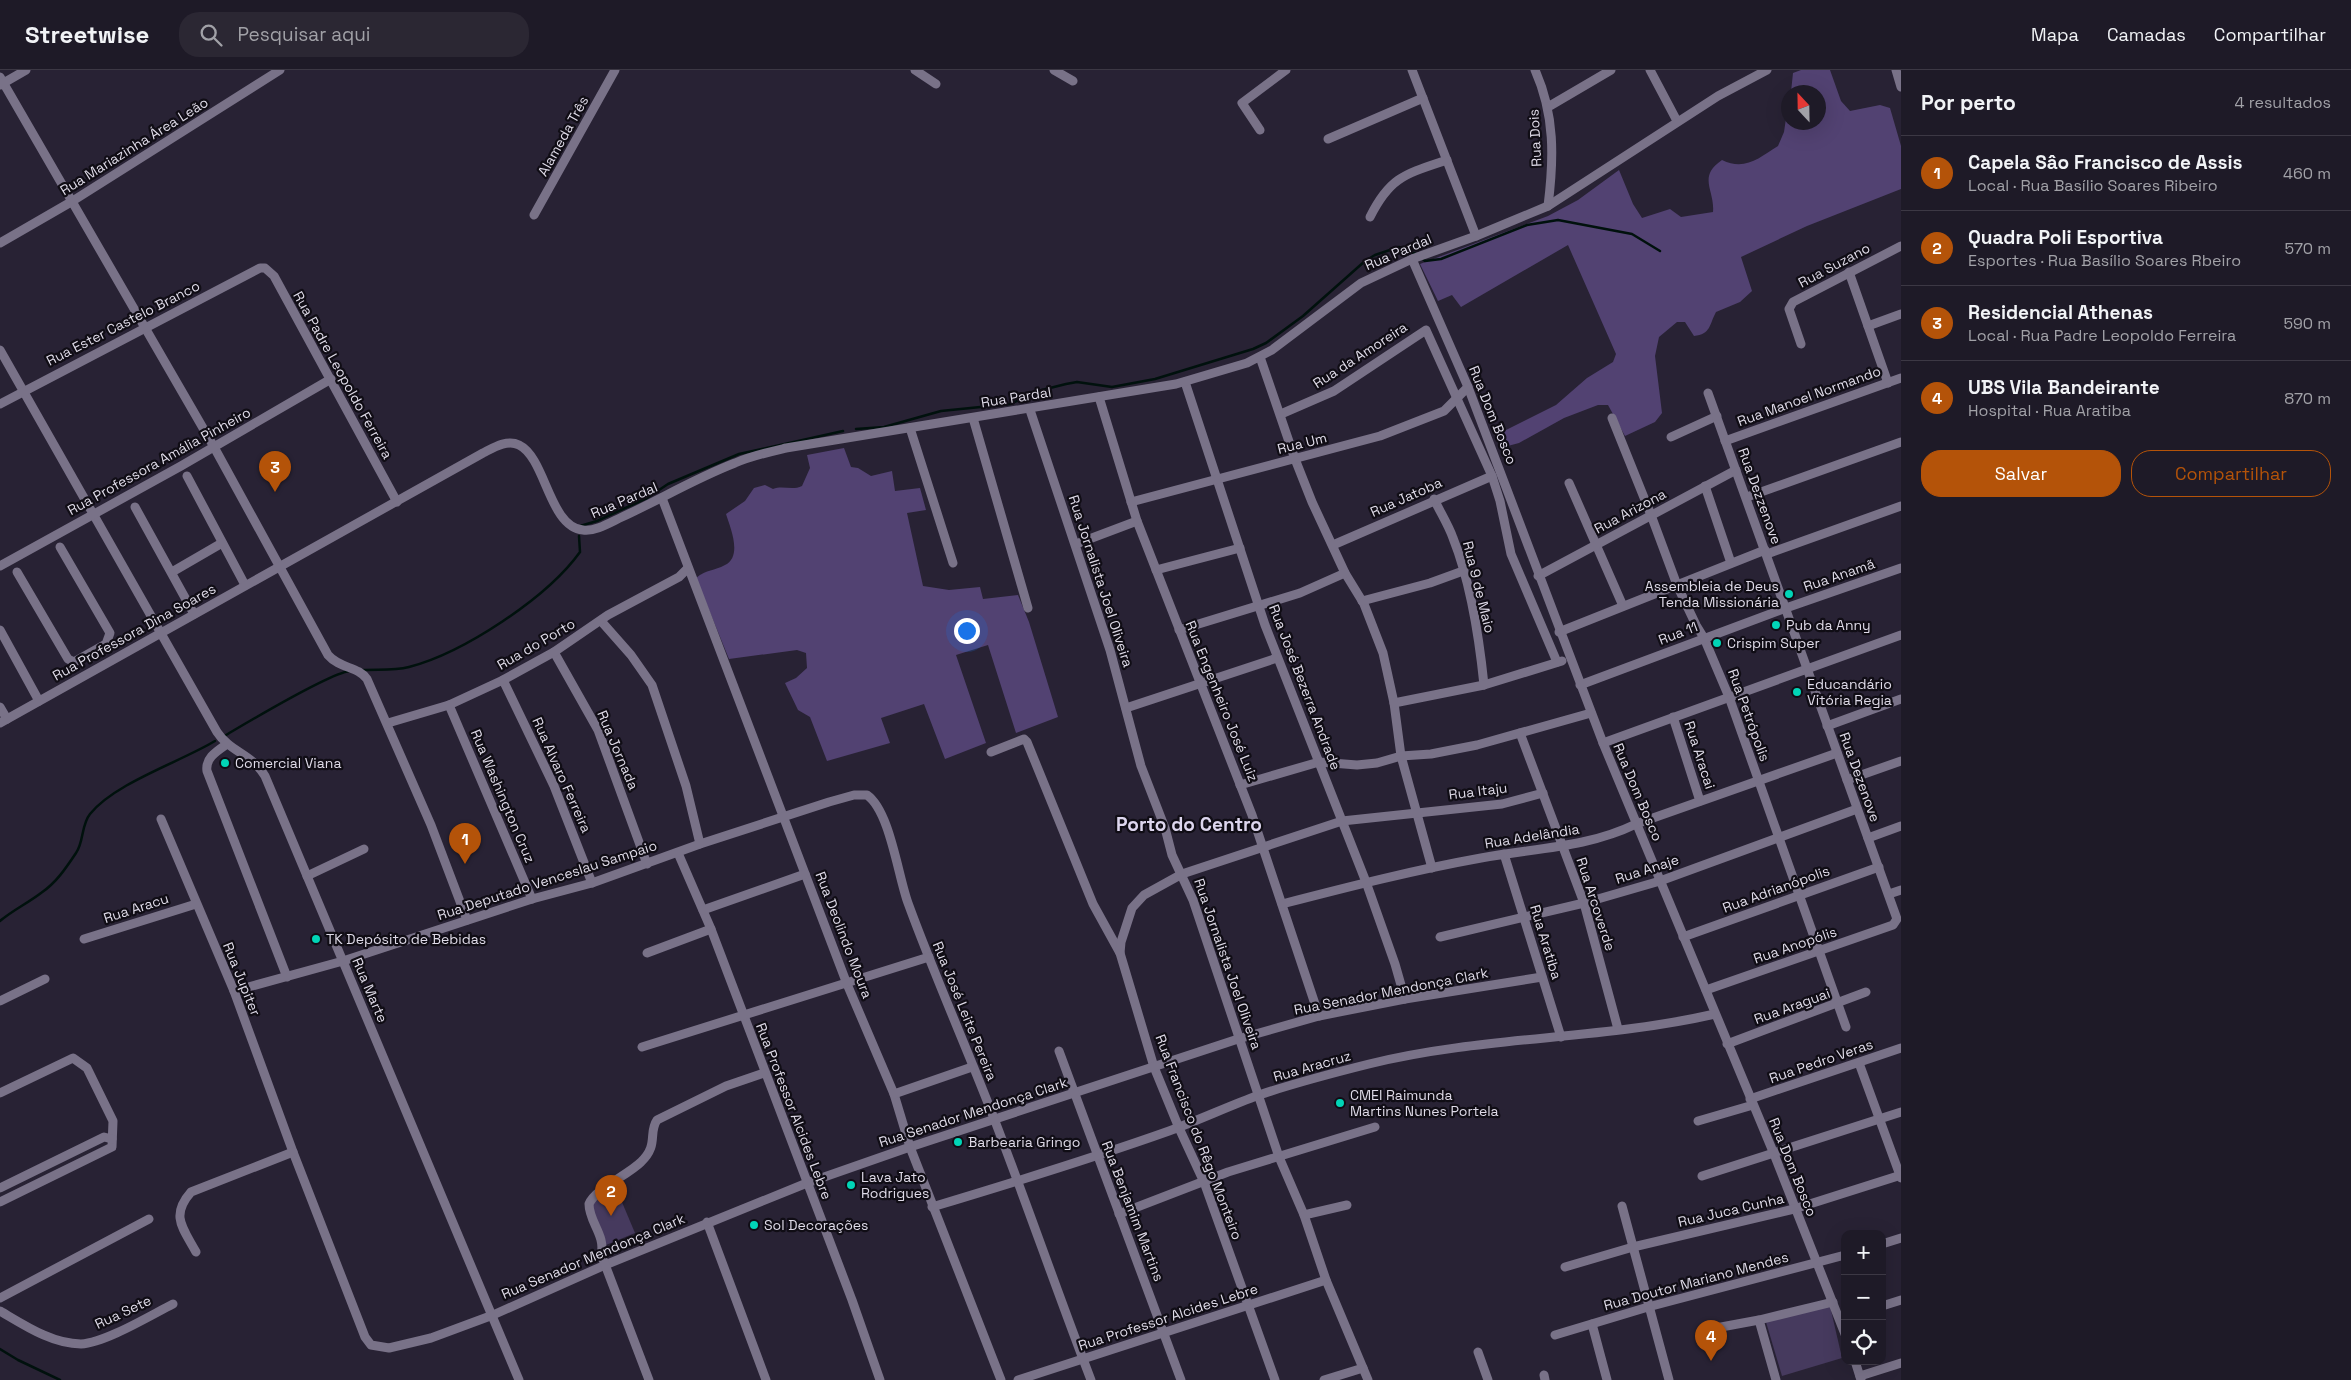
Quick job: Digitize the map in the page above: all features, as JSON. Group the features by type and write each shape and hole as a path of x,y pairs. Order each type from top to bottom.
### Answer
{"street":[{"path":"26,70 1,82 214,447 328,654 342,666 364,674 388,723 431,825 467,920"},
{"name":"Rua Mariazinha Área Leão","path":"0,243 71,202 280,70"},
{"name":"Alameda Três","path":"534,215 616,70"},
{"path":"915,70 936,84"},
{"path":"1054,70 1073,81"},
{"path":"1260,130 1242,103 1286,70"},
{"path":"1412,70 1476,236"},
{"name":"Rua Dois","path":"1535,70 1546,95 1548,107 1552,158 1548,206"},
{"path":"1548,107 1611,70"},
{"path":"1651,70 1677,121"},
{"name":"Rua Pardal","path":"280,566 483,453 508,443 518,445 523,449 534,462 563,518 572,527 583,531 596,528 734,463 757,455 786,448 1030,410 1185,382 1260,357 1355,287 1412,259 1476,236 1548,206 1571,194 1677,121 1718,96 1767,70"},
{"path":"1896,70 1900,82"},
{"path":"1328,139 1423,98"},
{"path":"1370,217 1381,195 1394,181 1447,160"},
{"name":"Rua Suzano","path":"1801,344 1789,309 1793,302 1901,246"},
{"name":"Rua Dom Bosco","path":"1412,259 1468,387 1559,632 1603,743 1774,1154 1816,1264 1841,1316"},
{"name":"Rua Ester Castelo Branco","path":"0,404 23,390 260,268"},
{"name":"Rua Padre Leopoldo Ferreira","path":"260,268 269,270 274,276 397,502"},
{"path":"1849,272 1888,383"},
{"path":"1868,326 1901,314"},
{"name":"Rua da Amoreira","path":"1281,414 1334,392 1426,330 1457,396"},
{"name":"Rua Marte","path":"0,350 217,732 226,744 251,759 260,769 307,876 519,1380"},
{"path":"1260,357 1295,459 1345,572 1362,601 1383,653 1394,703 1401,756 1432,868"},
{"name":"Rua Manoel Normando","path":"1725,441 1901,378"},
{"name":"Rua Professora Amália Pinheiro","path":"0,566 214,447 331,379"},
{"name":"Rua José Bezerra Andrade","path":"1185,382 1277,658 1366,882 1395,964 1405,999"},
{"name":"Rua Um","path":"1131,502 1380,436 1444,411 1468,387"},
{"name":"Rua Dezzenove","path":"1708,393 1786,608"},
{"path":"1457,396 1492,476 1500,501 1511,554 1557,662"},
{"name":"Rua Engenheiro José Luiz","path":"1099,397 1137,521 1178,630 1202,684 1240,784 1319,1016"},
{"name":"Rua Jornalista Joel Oliveira","path":"1030,410 1076,544 1126,708 1141,766 1165,828 1172,855 1182,874 1279,1157 1304,1215 1326,1280 1368,1380"},
{"path":"1671,437 1717,416"},
{"path":"973,418 1028,608"},
{"name":"Rua Petrópolis","path":"1612,418 1652,515 1677,585 1704,638 1730,697 1846,1027"},
{"path":"910,428 953,564"},
{"path":"1747,497 1901,442"},
{"name":"Rua Arizona","path":"1538,576 1736,470"},
{"path":"186,476 245,585"},
{"name":"Rua Jatoba","path":"1333,545 1492,476"},
{"path":"1569,483 1598,544 1623,606"},
{"path":"1705,486 1731,563"},
{"name":"Rua Deolindo Moura","path":"662,498 847,984 894,1094 910,1147 932,1207 1001,1380"},
{"name":"Rua 9 de Maio","path":"1434,500 1452,535 1462,571 1481,650 1484,685"},
{"path":"1559,632 1731,563 1901,506"},
{"path":"135,507 194,614"},
{"path":"1076,544 1137,521"},
{"path":"172,572 222,543"},
{"path":"17,572 68,658 74,662 101,647 106,644 110,632 60,547"},
{"path":"1511,554 1527,547"},
{"path":"1156,570 1240,548"},
{"name":"Rua Professora Dina Soares","path":"3,721 280,566"},
{"name":"Rua do Porto","path":"388,723 449,704 504,680 554,652 608,615 679,577 688,568"},
{"name":"Rua Anamã","path":"1786,608 1901,568"},
{"path":"1362,601 1430,583 1462,571"},
{"path":"1178,630 1300,593 1345,572"},
{"name":"Rua 11","path":"1580,685 1786,608"},
{"name":"Rua Dezenove","path":"1786,608 1889,894 1897,919 1893,925"},
{"path":"601,621 631,655 652,685 686,786 700,844"},
{"path":"0,630 39,701"},
{"path":"1603,743 1901,635"},
{"path":"101,647 109,662"},
{"name":"Rua Jornada","path":"554,652 601,737 647,864"},
{"path":"82,658 89,673"},
{"path":"1126,708 1277,658"},
{"path":"1394,703 1484,685 1569,658"},
{"name":"Rua Alvaro Ferreira","path":"504,680 554,786 576,838 592,883"},
{"path":"1827,726 1901,699"},
{"name":"Rua Washington Cruz","path":"449,704 532,899"},
{"path":"0,706 3,721"},
{"path":"1240,784 1319,762 1357,765 1377,763 1401,756 1431,754 1477,745 1591,712"},
{"name":"Rua Aracai","path":"1673,717 1700,801"},
{"name":"Rua Arcoverde","path":"1520,733 1584,903 1618,1029"},
{"name":"Rua Francisco do Rêgo Monteiro","path":"991,752 1026,740 1093,904 1120,953 1154,1067 1178,1128 1204,1182 1250,1305 1275,1380"},
{"path":"226,744 209,759 206,765 207,771 287,977"},
{"name":"Rua Adelândia","path":"1282,904 1366,882 1432,868 1504,854 1562,847 1619,833 1636,824 1837,753"},
{"path":"1847,780 1901,761"},
{"name":"Rua Itaju","path":"1417,812 1502,804 1543,793"},
{"name":"Rua Deputado Venceslau Sampaio","path":"234,991 343,961 532,899 592,883 700,844 847,796 867,795"},
{"name":"Rua José Leite Pereira","path":"867,795 876,803 883,818 895,855 901,884 972,1067 995,1120 1091,1380"},
{"name":"Rua Anaje","path":"1440,937 1584,903 1660,881 1858,809"},
{"path":"1120,953 1121,942 1132,908 1144,895 1182,874 1342,821 1417,812"},
{"name":"Rua Jupiter","path":"162,819 234,991 293,1152 365,1337 371,1345 383,1348 404,1346 431,1338"},
{"path":"1868,838 1901,826"},
{"path":"307,876 364,849"},
{"name":"Rua Professor Alcides Lebre","path":"678,852 711,929 880,1380"},
{"name":"Rua Aratiba","path":"1504,854 1561,1037"},
{"name":"Rua Adrianópolis","path":"1683,937 1879,867"},
{"path":"703,910 805,874"},
{"path":"1889,894 1901,890"},
{"name":"Rua Aracu","path":"84,939 196,904"},
{"name":"Rua Anopólis","path":"1706,990 1893,925"},
{"path":"647,953 711,929"},
{"path":"642,1047 929,957"},
{"name":"Rua Senador Mendonça Clark","path":"431,1338 493,1315 707,1222 807,1183 910,1147 1238,1039 1319,1016 1405,999 1542,977"},
{"path":"0,1001 45,979"},
{"name":"Rua Araguai","path":"1728,1044 1866,992"},
{"name":"Rua Aracruz","path":"932,1207 1097,1156 1178,1128 1259,1095 1369,1064 1475,1044 1561,1037 1688,1020 1715,1014"},
{"name":"Rua Pedro Veras","path":"1698,1121 1901,1048"},
{"name":"Rua Benjamim Martins","path":"1059,1051 1097,1156 1166,1334 1181,1380"},
{"path":"0,1093 73,1058 87,1068 113,1121 112,1147 0,1202"},
{"path":"1859,1063 1901,1176"},
{"path":"894,1094 972,1067"},
{"path":"649,1380 601,1254 602,1243 592,1221 589,1204 598,1194 641,1162 653,1144 654,1128 657,1120 705,1095 764,1073"},
{"path":"1702,1176 1901,1112"},
{"path":"1119,1214 1228,1172 1375,1127"},
{"path":"0,1188 104,1137 112,1139"},
{"path":"196,1252 179,1217 181,1204 191,1192 293,1152"},
{"name":"Rua Juca Cunha","path":"1565,1268 1633,1247 1794,1209 1901,1176"},
{"path":"1304,1215 1347,1205"},
{"path":"1622,1206 1669,1380"},
{"path":"0,1298 149,1219"},
{"path":"707,1222 766,1380"},
{"path":"1886,1243 1901,1238"},
{"name":"Rua Doutor Mariano Mendes","path":"1554,1334 1841,1256"},
{"name":"Rua Professor Alcides Lebre","path":"1018,1380 1166,1334 1326,1280"},
{"path":"1886,1305 1901,1300"},
{"path":"1704,1330 1760,1320 1833,1302"},
{"name":"Rua Sete","path":"0,1311 58,1340 84,1344 112,1334 173,1304"},
{"path":"1760,1320 1776,1380"},
{"path":"1592,1324 1607,1380"},
{"path":"1478,1352 1488,1380"},
{"path":"1856,1365 1861,1378 1901,1363"},
{"path":"1324,1380 1363,1368"}],"shaded area":[{"path":"1801,70 1830,70 1841,101 1850,111 1880,105 1890,108 1901,146 1901,189 1807,226 1741,257 1752,291 1740,302 1716,312 1707,331 1700,335 1694,336 1685,322 1677,322 1659,337 1655,356 1662,413 1655,422 1625,436 1608,405 1598,405 1564,418 1519,443 1504,447 1499,437 1502,432 1556,405 1587,378 1613,362 1616,354 1568,245 1461,307 1452,295 1438,301 1420,264 1548,216 1578,200 1619,170 1633,204 1642,218 1670,209 1681,217 1713,212 1709,184 1710,172 1722,160 1738,164 1752,162 1778,146 1784,130 1826,130 1826,85 1792,85 1793,73"},
{"path":"844,448 851,467 858,468 871,476 892,471 895,491 920,488 926,510 907,513 923,586 949,590 980,587 983,599 1018,595 1029,622 1058,717 1016,733 988,645 956,655 986,743 945,759 924,704 881,718 890,743 827,761 810,717 798,710 785,683 796,678 807,668 806,653 797,650 729,659 696,578 725,565 733,555 734,541 726,514 745,501 754,488 765,485 773,489 802,486 810,468 807,455"},
{"path":"616,1188 635,1233 606,1245 588,1200"},
{"path":"1830,1306 1841,1358 1782,1376 1766,1322"}],"waterway":[{"path":"1421,257 1425,261 1441,259 1527,225 1558,220 1632,234 1660,251"},
{"path":"856,429 884,427 941,411 1010,404 1042,390 1077,382 1112,387 1155,379 1253,349 1266,343 1303,316 1365,261 1375,255 1399,247 1416,254"},
{"path":"580,526 597,521 647,498 668,484 739,454 843,431"},
{"path":"363,670 409,667 454,650 478,637 526,605 565,570 580,552 579,536"},
{"path":"226,735 325,680 350,671"},
{"path":"0,921 46,889 60,875 79,849 87,818 101,803 131,783 215,741"},
{"path":"0,1349 18,1360 60,1380"}],"place":[{"name":"Residencial Athenas","path":"275,492"},
{"name":"Assembleia de Deus Tenda Missionária","path":"1789,594"},
{"name":"Pub da Anny","path":"1776,625"},
{"name":"Crispim Super","path":"1717,643"},
{"name":"Educandário Vitória Regia","path":"1797,692"},
{"name":"Comercial Viana","path":"225,763"},
{"name":"Capela Sâo Francisco de Assis","path":"465,864"},
{"name":"TK Depósito de Bebidas","path":"316,939"},
{"name":"CMEI Raimunda Martins Nunes Portela","path":"1340,1103"},
{"name":"Barbearia Gringo","path":"958,1142"},
{"name":"Lava Jato Rodrigues","path":"851,1185"},
{"name":"Quadra Poli Esportiva","path":"611,1216"},
{"name":"Sol Decorações","path":"754,1225"},
{"name":"UBS Vila Bandeirante","path":"1711,1361"}],"district":[{"name":"Porto do Centro","path":"1189,824"}]}
